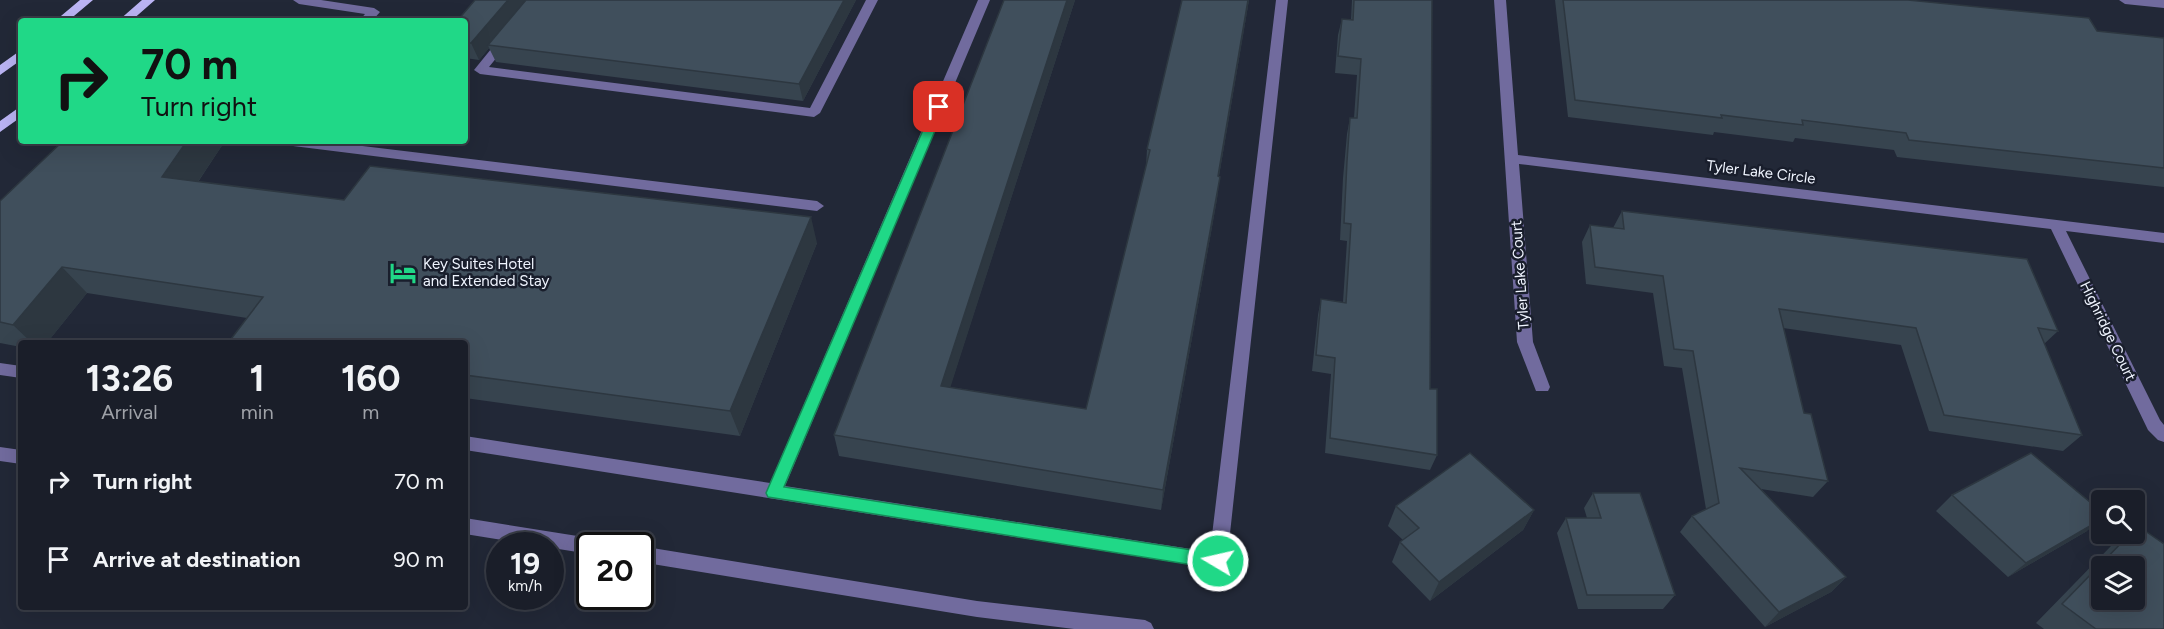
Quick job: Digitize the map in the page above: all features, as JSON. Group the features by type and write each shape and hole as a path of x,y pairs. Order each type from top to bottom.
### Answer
{"main road":[{"path":"65,18 87,0"},
{"path":"128,18 149,0"},
{"path":"0,71 18,56"},
{"path":"0,128 18,114"}],"street":[{"path":"299,0 374,12 367,18"},
{"path":"509,35 480,69 813,113 872,0"},
{"path":"774,493 984,0"},
{"path":"468,443 1218,561 1282,0"},
{"path":"1500,0 1512,159"},
{"path":"2125,0 2164,4"},
{"path":"310,144 818,206"},
{"name":"Tyler Lake Circle","path":"1512,159 2164,238"},
{"name":"Tyler Lake Court","path":"1512,159 1525,342 1542,387"},
{"name":"Highridge Court","path":"2055,224 2154,425 2164,435"},
{"path":"0,369 18,372"},
{"path":"0,454 18,457"},
{"path":"468,526 576,544"},
{"path":"654,556 977,609 1145,629"}],"building":[{"path":"475,0 508,0 471,43 468,43 468,18 460,18"},
{"path":"526,0 844,0 799,84 488,45"},
{"path":"1004,0 1067,0 941,386 1086,409 1150,150 1147,149 1182,0 1248,0 1218,176 1220,177 1163,490 834,435"},
{"path":"1354,0 1432,0 1430,389 1437,389 1437,455 1330,438 1335,358 1316,355 1321,299 1346,303 1351,224 1344,223 1347,161 1350,118 1357,118 1361,59 1338,56 1342,19 1353,20"},
{"path":"1563,0 1908,0 2089,18 2097,31 2164,38 2164,168 1909,140 1906,133 1802,120 1803,125 1721,115 1722,118 1575,100"},
{"name":"Key Suites Hotel and Extended Stay","path":"60,144 185,144 162,177 344,200 370,166 811,217 730,411 468,375 468,340 230,340 263,297 62,267 13,325 0,322 0,201"},
{"path":"1622,211 2027,259 2058,331 2038,328 2082,435 1944,415 1916,328 1779,309 1804,413 1811,414 1828,481 1740,468 1846,577 1779,612 1692,516 1719,503 1693,351 1674,349 1663,276 1595,267 1590,225 1624,229"},
{"path":"1470,453 1534,510 1439,582 1400,542 1419,528 1396,506"},
{"path":"2031,453 2091,503 2091,525 2026,563 1952,495"},
{"path":"1593,493 1640,493 1675,595 1587,595 1566,518 1601,518"},
{"path":"2145,531 2164,544 2164,629 2096,629 2062,604 2091,574 2091,610 2145,610 2145,556 2109,556 2120,544 2145,544"}],"place":[{"name":"Key Suites Hotel and Extended Stay","path":"403,273"}],"route":[{"path":"939,107 774,493 1218,561"}]}
